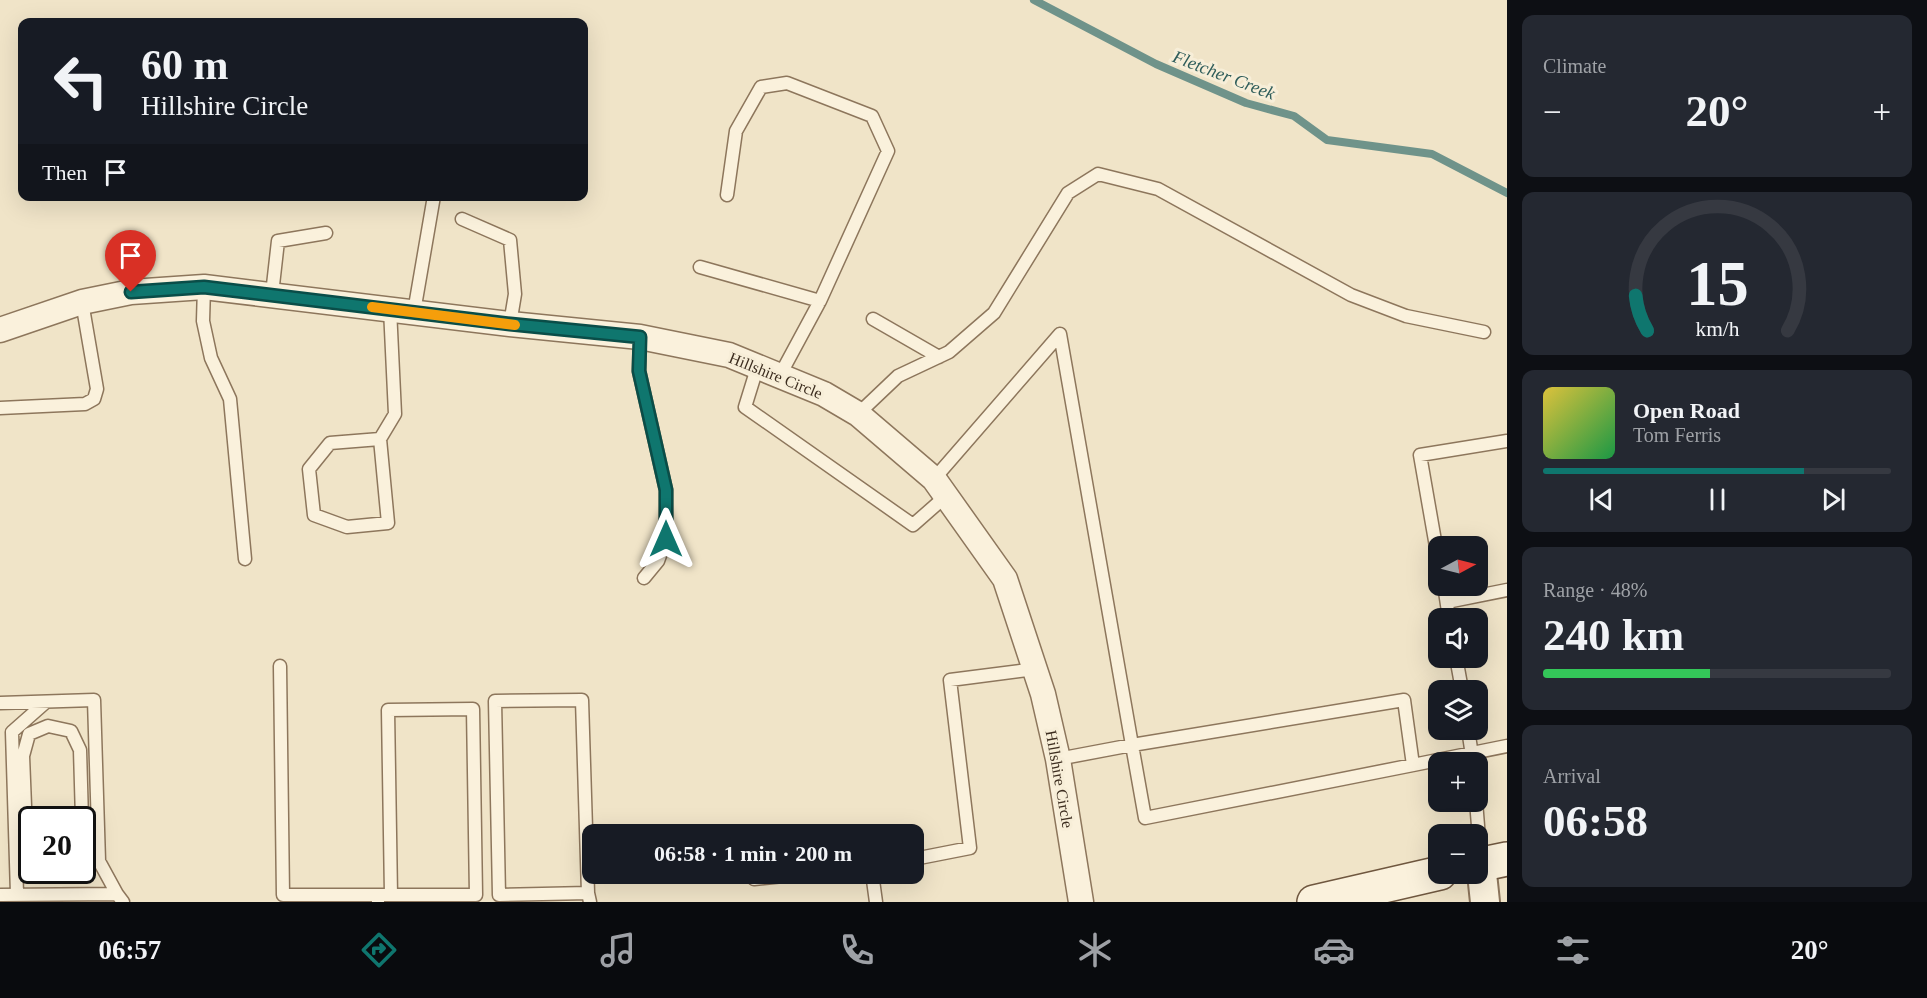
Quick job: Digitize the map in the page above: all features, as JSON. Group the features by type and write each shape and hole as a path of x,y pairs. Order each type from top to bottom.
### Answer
{"main road":[{"path":"1314,902 1428,876"}],"street":[{"name":"Hillshire Circle","path":"0,330 82,302 131,292 204,287 510,324 640,337 729,355 824,394 858,414 940,487 1005,579 1035,669 1058,759 1081,902"},
{"path":"1485,902 1486,884"}],"lane":[{"path":"728,195 736,131 761,87 787,82 872,116 888,151 820,301 779,377"},
{"path":"858,414 898,376 949,352 994,313 1068,193 1098,174 1158,189 1351,295 1406,316 1484,332"},
{"path":"414,312 433,201"},
{"path":"462,219 510,240 515,294 510,324"},
{"path":"272,294 278,241 326,233"},
{"path":"700,267 820,301"},
{"path":"204,287 203,321 211,358 230,399 245,559"},
{"path":"0,408 85,404 94,399 97,389 82,302"},
{"path":"380,439 330,443 309,469 314,514 347,527 388,523 380,439 395,414 390,309"},
{"path":"873,319 939,357"},
{"path":"758,365 745,406 913,525 1060,334 1145,818 1428,763"},
{"path":"640,337 639,371 666,490 666,539 658,561 644,578"},
{"path":"1434,536 1420,455 1507,441"},
{"path":"1447,602 1507,590"},
{"path":"1446,596 1448,608"},
{"path":"280,666 283,895 383,897 477,895 473,709 388,710 383,897"},
{"path":"924,857 970,848 950,680 1035,669"},
{"path":"0,703 94,700 99,861"},
{"path":"582,700 589,898 499,896 495,701 582,700"},
{"path":"1058,759 1404,700 1413,765"},
{"path":"12,732 46,702"},
{"path":"0,726 12,732"},
{"path":"25,806 22,756 29,734 48,726 71,731 80,750 82,806"},
{"path":"12,732 17,894"},
{"path":"1488,752 1507,746"},
{"path":"96,857 120,898"},
{"path":"17,867 18,863"},
{"path":"874,884 876,902"},
{"path":"0,895 120,898"}],"waterway":[{"name":"Fletcher Creek","path":"1034,0 1156,64 1246,103 1294,116 1327,140 1432,154 1507,193"}],"slow traffic":[{"path":"372,307 515,325"}],"route":[{"path":"131,292 204,287 510,324 640,337 639,371 666,490 666,539"}]}
